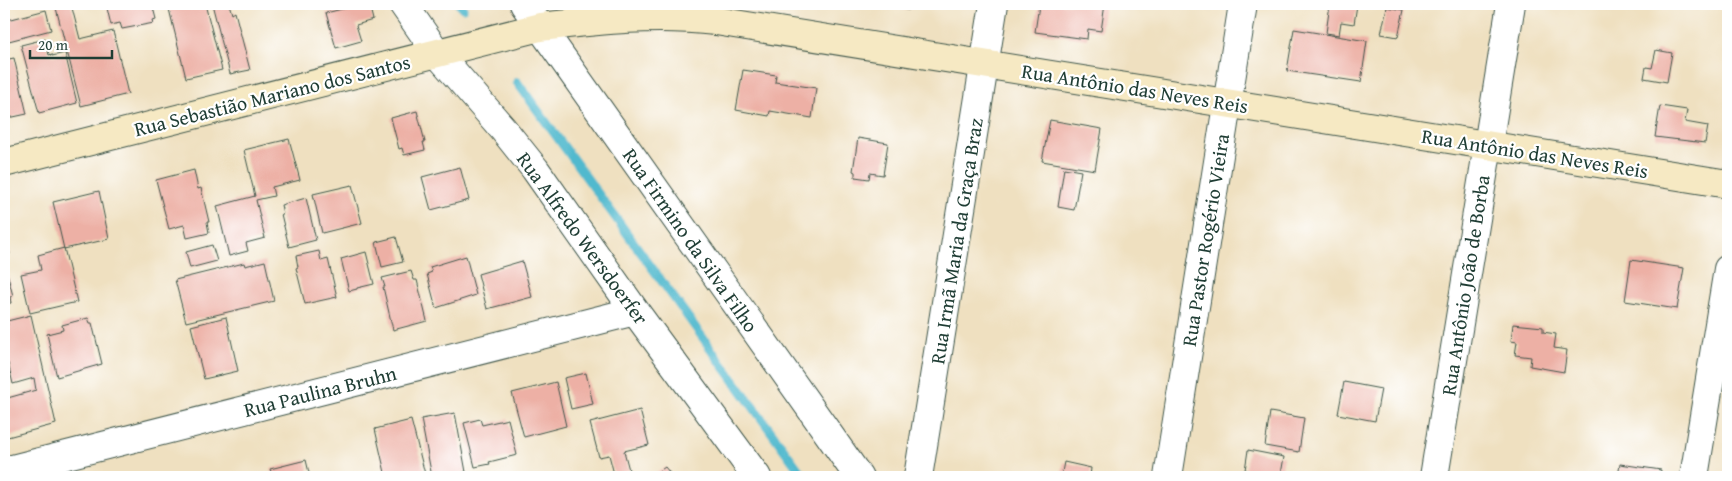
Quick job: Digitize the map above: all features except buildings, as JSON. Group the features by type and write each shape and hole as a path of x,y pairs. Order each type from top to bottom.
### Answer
{"street":[{"name":"Rua Alfredo Wersdoerfer","path":"403,4 437,53 535,169 635,311 757,477"},
{"name":"Rua Firmino da Silva Filho","path":"524,4 859,477"},
{"name":"Rua Irmã Maria da Graça Braz","path":"918,477 994,4"},
{"name":"Rua Pastor Rogério Vieira","path":"1168,477 1243,4"},
{"name":"Rua Antônio João de Borba","path":"1434,477 1511,4"},
{"name":"Rua Antônio das Neves Reis","path":"540,27 613,19 683,17 716,21 1728,184"},
{"name":"Rua Sebastião Mariano dos Santos","path":"4,163 540,27"},
{"path":"1694,477 1728,268"},
{"name":"Rua Paulina Bruhn","path":"4,471 635,311"}],"waterway":[{"path":"459,4 463,8"},
{"path":"517,82 804,477"}]}
